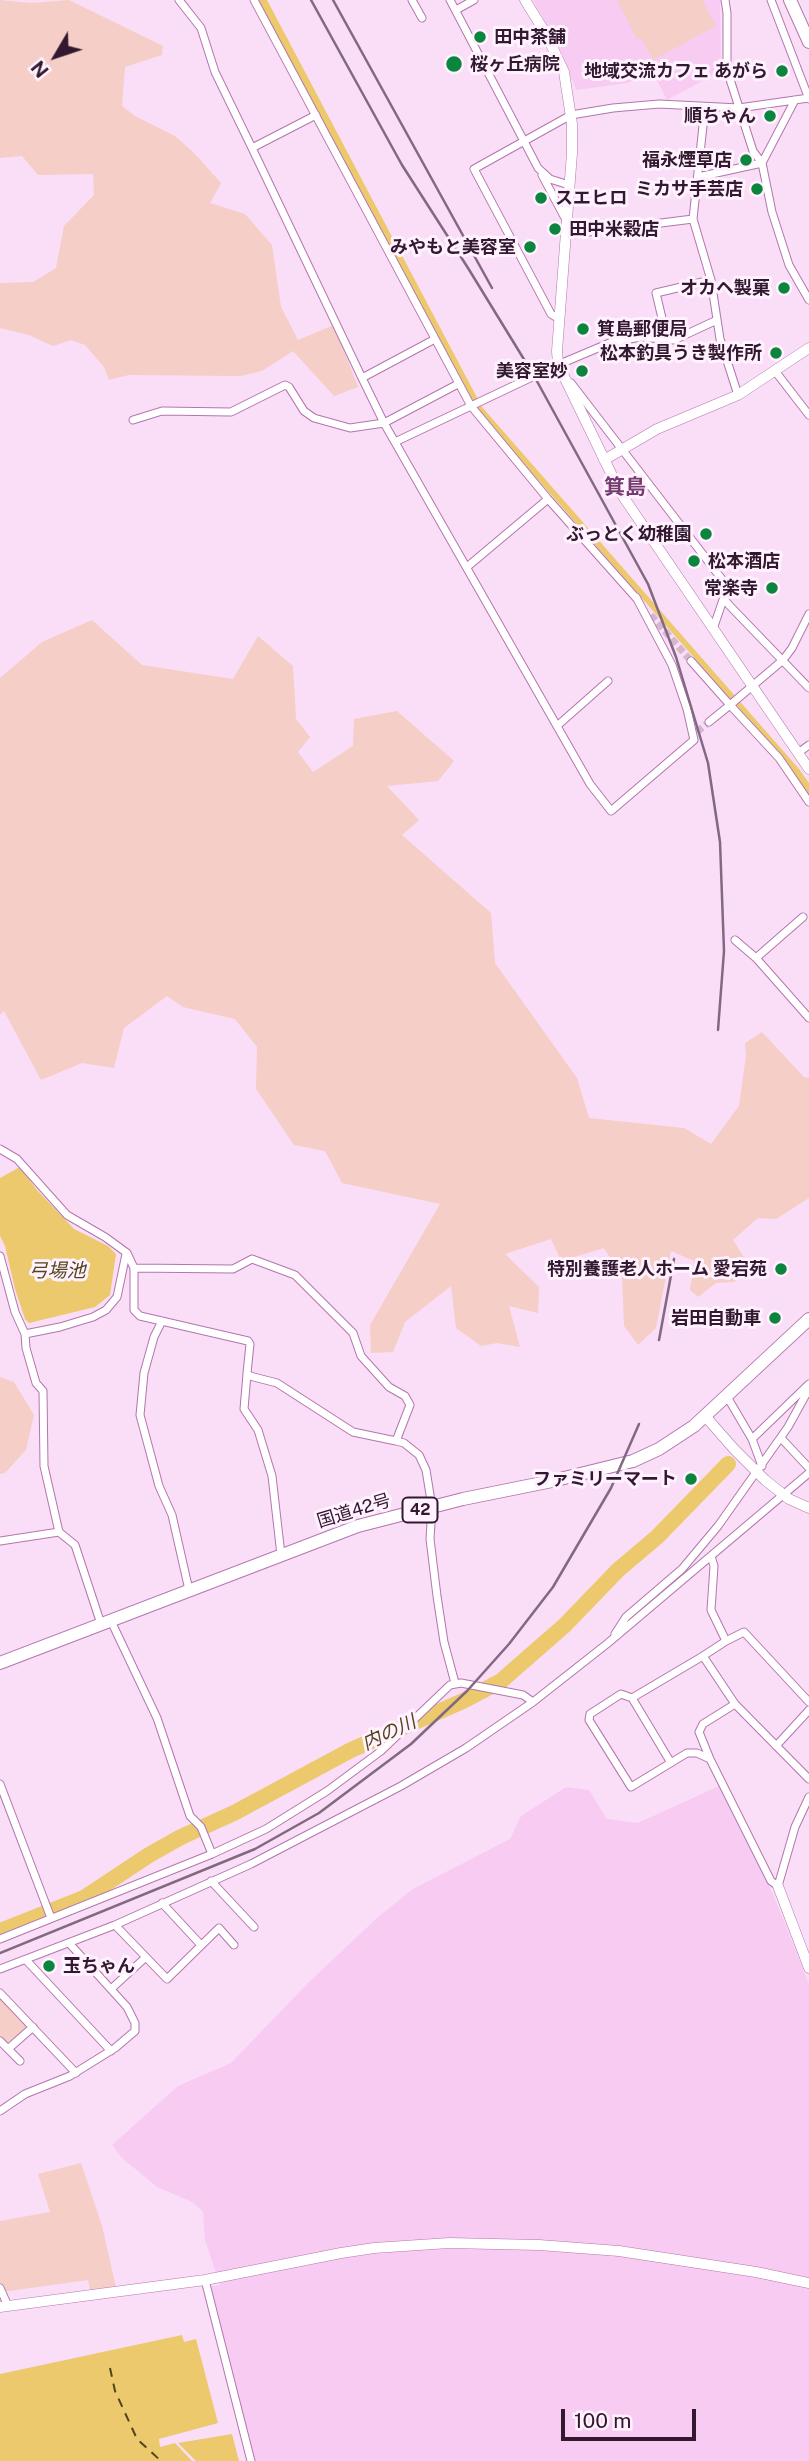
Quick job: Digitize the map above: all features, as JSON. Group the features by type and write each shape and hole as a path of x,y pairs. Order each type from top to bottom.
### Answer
{"highway":[{"path":"790,0 809,41"},
{"name":"国道42号","path":"0,1663 358,1526 633,1461 680,1437 809,1319"}],"street":[{"path":"179,0 201,28 215,72 384,423 590,784 611,811 694,740 695,734 672,665 636,597"},
{"path":"254,0 471,407 651,615"},
{"path":"412,0 422,18"},
{"path":"450,0 566,220"},
{"path":"456,10 474,0"},
{"path":"525,0 559,62 566,81 571,116 572,153 556,356 560,368 604,460 632,509 809,769"},
{"path":"725,0 727,70 753,151 762,163 772,212 789,265 809,300"},
{"path":"559,319 551,314 474,169 571,116 614,108 659,104 739,108 809,99 771,0"},
{"path":"762,163 795,100"},
{"path":"705,107 693,219 711,280 720,339 738,396"},
{"path":"252,148 316,115"},
{"path":"698,177 762,163"},
{"path":"540,171 550,179 569,185"},
{"path":"565,234 693,219"},
{"path":"667,339 656,293 711,280"},
{"path":"548,369 560,368 600,346 641,337 674,340 717,320"},
{"path":"362,378 435,339"},
{"path":"604,460 657,429 738,396 809,348"},
{"path":"560,368 721,578 726,588 712,629"},
{"path":"775,371 809,415"},
{"path":"395,442 530,379"},
{"path":"133,420 162,411 231,412 285,385 304,411 314,418 350,428 384,423 458,384"},
{"path":"467,567 548,499"},
{"path":"724,597 809,688"},
{"path":"709,722 783,660 809,614"},
{"path":"691,661 779,758 809,802"},
{"path":"557,726 608,681"},
{"path":"798,753 809,745"},
{"path":"756,958 803,917"},
{"path":"735,940 756,958 809,1018"},
{"path":"0,1149 17,1160 67,1215 127,1252 134,1268 134,1310 140,1317 248,1341 250,1344 244,1409 258,1430 271,1471 281,1555"},
{"path":"26,1334 60,1327 106,1310 117,1297 127,1252"},
{"path":"0,1256 15,1312 26,1334 26,1348 36,1382 43,1391 44,1466 58,1532 75,1545 106,1623 161,1727 190,1816 201,1827 212,1854"},
{"path":"134,1268 233,1269 252,1259 295,1275 353,1333 361,1356 382,1380 408,1399 410,1405 407,1416 396,1441"},
{"path":"162,1321 144,1373 140,1415 159,1486 172,1515 189,1591"},
{"path":"247,1373 276,1383 353,1432 404,1443 419,1455 426,1470 432,1507 430,1539 444,1642 455,1683"},
{"path":"752,1439 809,1384"},
{"path":"611,1640 626,1617 693,1557 760,1469 809,1389"},
{"path":"726,1395 752,1439 760,1469"},
{"path":"705,1416 783,1495 809,1508"},
{"path":"0,1969 116,1924 261,1858 401,1786 466,1748 533,1702 611,1640 809,1471 781,1438"},
{"path":"0,1541 58,1532"},
{"path":"711,1556 714,1566 710,1610 726,1642"},
{"path":"632,1698 744,1632 809,1702"},
{"path":"703,1656 735,1704 809,1779"},
{"path":"0,1939 212,1854 266,1829 327,1791 381,1751 450,1685 455,1683 523,1695 533,1702"},
{"path":"671,1763 632,1698 621,1694 590,1714 589,1720 631,1787 692,1752 710,1759"},
{"path":"735,1704 703,1724 700,1735 771,1881 778,1886 808,1962"},
{"path":"776,1746 809,1710"},
{"path":"0,1784 51,1918"},
{"path":"778,1886 795,1827 809,1797"},
{"path":"211,1881 254,1927"},
{"path":"162,1903 201,1945"},
{"path":"116,1924 167,1979 219,1928 234,1945"},
{"path":"0,2111 25,2094 76,2073 135,2031 130,2011 69,1943"},
{"path":"111,1989 146,1957"},
{"path":"26,1960 111,2050"},
{"path":"0,1993 76,2073"},
{"path":"8,2049 33,2027"},
{"path":"0,2041 20,2061"},
{"path":"0,2288 4,2306 205,2280 308,2258 374,2248 493,2243 619,2251 809,2283"},
{"path":"205,2280 251,2461"}],"shaded area":[{"path":"0,0 31,3 69,0 163,46 162,55 125,67 122,106 135,116 175,136 221,183 210,203 245,214 272,245 281,307 298,340 334,325 358,387 334,396 293,351 262,371 241,376 129,375 109,380 104,367 85,345 71,340 53,346 29,335 0,328 0,283 33,282 56,268 64,226 94,195 93,174 38,175 22,156 0,158"},
{"path":"533,0 720,0 721,71 667,100 652,70 628,83 576,90 557,42"},
{"path":"617,0 702,0 716,26 653,60 641,38 637,39"},
{"path":"92,620 142,665 233,679 258,636 293,666 296,719 310,737 298,752 313,772 353,746 354,719 397,711 454,761 438,781 387,786 419,820 402,835 491,913 495,963 577,1078 589,1118 684,1128 711,1144 739,1106 746,1055 745,1043 762,1032 804,1077 809,1078 809,1198 776,1219 758,1218 733,1240 750,1267 734,1282 716,1283 698,1297 690,1290 694,1261 671,1251 656,1328 638,1345 624,1326 622,1277 604,1248 561,1261 551,1239 505,1254 539,1287 538,1313 509,1306 520,1347 497,1343 481,1346 456,1328 451,1286 405,1322 393,1352 371,1353 370,1325 440,1204 342,1183 325,1151 294,1145 256,1089 257,1047 235,1019 183,1007 167,996 124,1028 114,1068 82,1063 41,1080 4,1011 0,1015 0,678 42,642"},
{"path":"0,1377 14,1382 34,1415 26,1450 5,1473 0,1474"},
{"path":"719,1786 773,1894 809,1984 809,2461 254,2461 211,2286 220,2285 205,2240 203,2212 192,2202 157,2187 122,2158 112,2145 178,2086 231,2063 309,1982 378,1917 413,1889 510,1839 521,1816 566,1787 589,1790 607,1819 638,1823"},
{"path":"0,1997 28,2027 6,2044 0,2039"},
{"path":"81,2163 102,2226 117,2291 91,2295 88,2280 2,2292 0,2221 50,2212 38,2174"}],"water":[{"path":"258,0 267,0 482,407 799,769 809,783 809,796 791,768 481,415"},
{"name":"弓場池","path":"21,1168 36,1189 74,1229 108,1246 116,1254 110,1295 95,1307 29,1323 25,1319 0,1236 0,1178"},
{"path":"182,2335 184,2342 196,2339 218,2423 159,2439 160,2447 175,2443 192,2461 0,2461 0,2374"},
{"path":"232,2434 239,2461 196,2461 178,2443"}],"waterway":[{"name":"内の川","path":"0,1931 84,1898 181,1837 234,1813 351,1750 463,1701 501,1681 565,1625 728,1464"}],"ferry route":[{"path":"110,2368 115,2391 137,2439 161,2461"}],"tunnel":[{"path":"530,378 548,369"},
{"path":"651,615 691,661"},
{"path":"697,732 709,722"}],"railway":[{"path":"311,0 402,165 533,374 648,584 676,657 708,763 720,842 724,951 718,1030"},
{"path":"333,0 492,288"},
{"path":"659,1340 674,1259"},
{"path":"0,1953 255,1849 319,1813 411,1744 467,1691 509,1644 553,1587 611,1488 639,1424"}],"place":[{"name":"田中茶舗","path":"480,37"},
{"name":"桜ヶ丘病院","path":"454,64"},
{"name":"地域交流カフェ あがら","path":"782,71"},
{"name":"順ちゃん","path":"770,116"},
{"name":"福永煙草店","path":"746,160"},
{"name":"ミカサ手芸店","path":"757,189"},
{"name":"スエヒロ","path":"541,198"},
{"name":"田中米穀店","path":"555,229"},
{"name":"みやもと美容室","path":"530,247"},
{"name":"オカヘ製菓","path":"784,288"},
{"name":"箕島郵便局","path":"583,329"},
{"name":"松本釣具うき製作所","path":"776,353"},
{"name":"美容室妙","path":"582,371"},
{"name":"ぶっとく幼稚園","path":"706,534"},
{"name":"松本酒店","path":"694,561"},
{"name":"常楽寺","path":"772,588"},
{"name":"特別養護老人ホーム 愛宕苑","path":"781,1269"},
{"name":"岩田自動車","path":"775,1318"},
{"name":"ファミリーマート","path":"691,1479"},
{"name":"玉ちゃん","path":"49,1966"}],"district":[{"name":"箕島","path":"625,488"}]}
